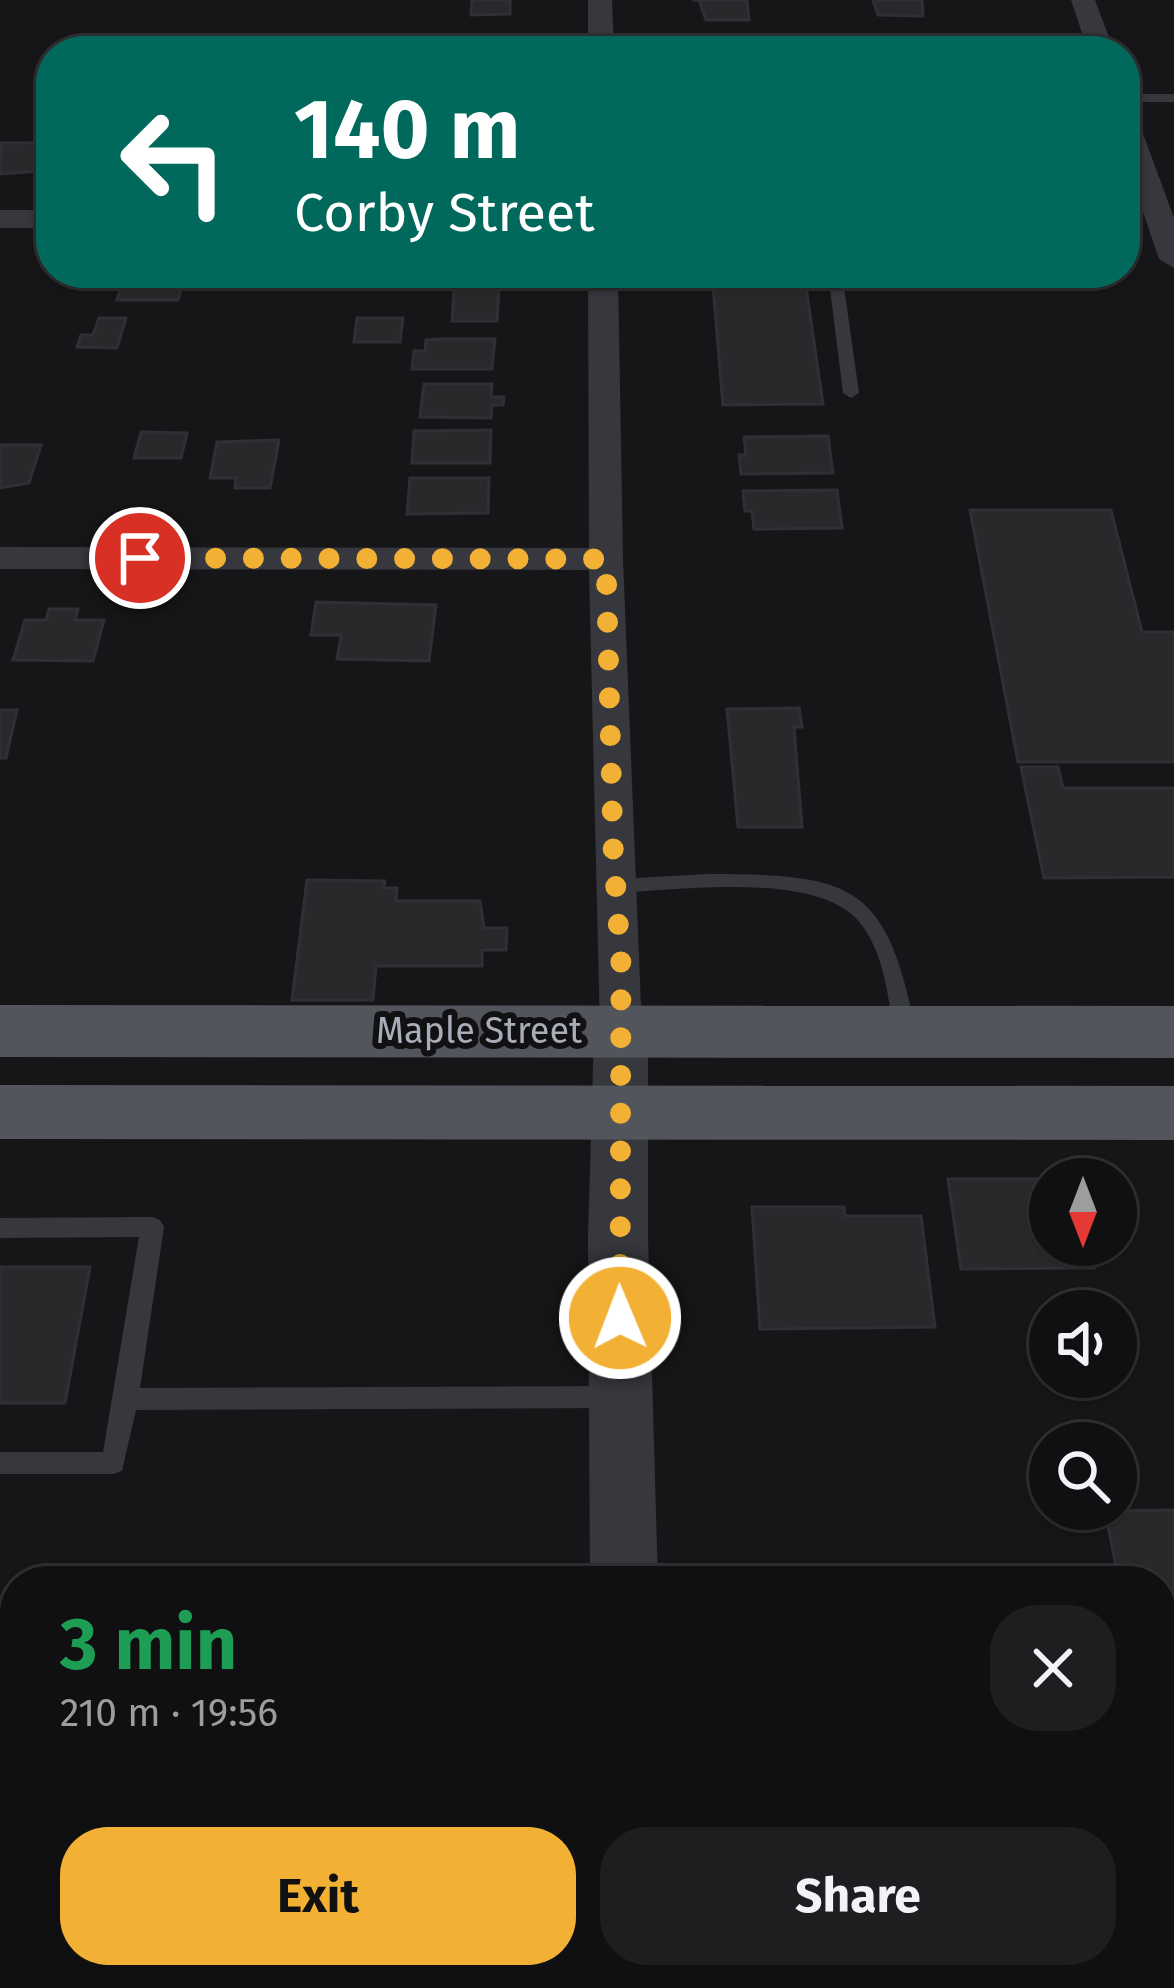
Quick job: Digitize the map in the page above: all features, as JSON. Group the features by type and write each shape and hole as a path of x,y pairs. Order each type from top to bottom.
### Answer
{"main road":[{"name":"Maple Street","path":"0,1031 1174,1032"},
{"path":"0,1112 1174,1113"}],"street":[{"path":"600,0 601,36"},
{"path":"1083,0 1096,36"},
{"path":"1140,155 1167,218 1174,259"},
{"path":"0,219 36,219"},
{"path":"603,288 606,559 621,1031 624,1566"},
{"path":"0,558 606,559"}],"lane":[{"path":"1140,98 1174,98"},
{"path":"837,288 851,393"},
{"path":"616,886 734,884 813,887 843,894 879,936 905,1032"},
{"path":"0,1228 152,1227 112,1463 0,1463"},
{"path":"126,1399 622,1397"}],"building":[{"path":"472,0 510,0 510,14 471,15"},
{"path":"699,0 747,0 749,20 706,20"},
{"path":"873,0 922,0 923,16 878,15"},
{"path":"1,143 36,143 36,171 0,174"},
{"path":"121,288 181,288 178,300 117,300"},
{"path":"713,288 806,288 823,404 723,405"},
{"path":"454,290 499,290 497,321 452,321"},
{"path":"99,318 126,318 117,348 77,347 81,335 93,335"},
{"path":"357,318 403,318 400,342 354,342"},
{"path":"495,339 492,369 412,369 414,351 425,351 426,340"},
{"path":"424,384 492,384 491,397 504,397 503,405 492,405 491,418 420,417"},
{"path":"491,430 490,463 412,463 414,431"},
{"path":"141,432 187,433 181,458 134,458"},
{"path":"828,436 833,473 741,474 744,437"},
{"path":"279,440 270,488 235,488 236,478 210,478 217,442"},
{"path":"0,445 41,445 29,483 0,488"},
{"path":"410,478 489,478 488,513 407,514"},
{"path":"837,490 842,528 754,529 752,511 745,511 743,491"},
{"path":"970,510 1111,510 1142,632 1174,632 1174,762 1018,762"},
{"path":"316,602 436,605 429,661 337,659 341,635 311,635"},
{"path":"49,609 78,609 75,620 104,620 93,661 13,660 25,620 46,620"},
{"path":"799,708 802,727 794,727 802,827 738,827 727,709"},
{"path":"0,710 17,710 6,758 0,758"},
{"path":"1021,767 1058,767 1063,788 1174,788 1174,877 1044,878"},
{"path":"307,880 385,881 384,888 397,888 396,901 480,901 484,928 507,928 506,950 482,950 482,966 376,966 373,1000 292,1000"},
{"path":"948,1179 1029,1179 1029,1266 1094,1268 961,1269"},
{"path":"752,1207 844,1207 845,1216 921,1216 935,1327 760,1329"},
{"path":"0,1267 90,1267 65,1403 0,1403"},
{"path":"1174,1510 1174,1566 1116,1566 1109,1530 1137,1530 1137,1511"}],"route":[{"path":"140,558 606,559 613,846 621,964 620,1318"}]}
